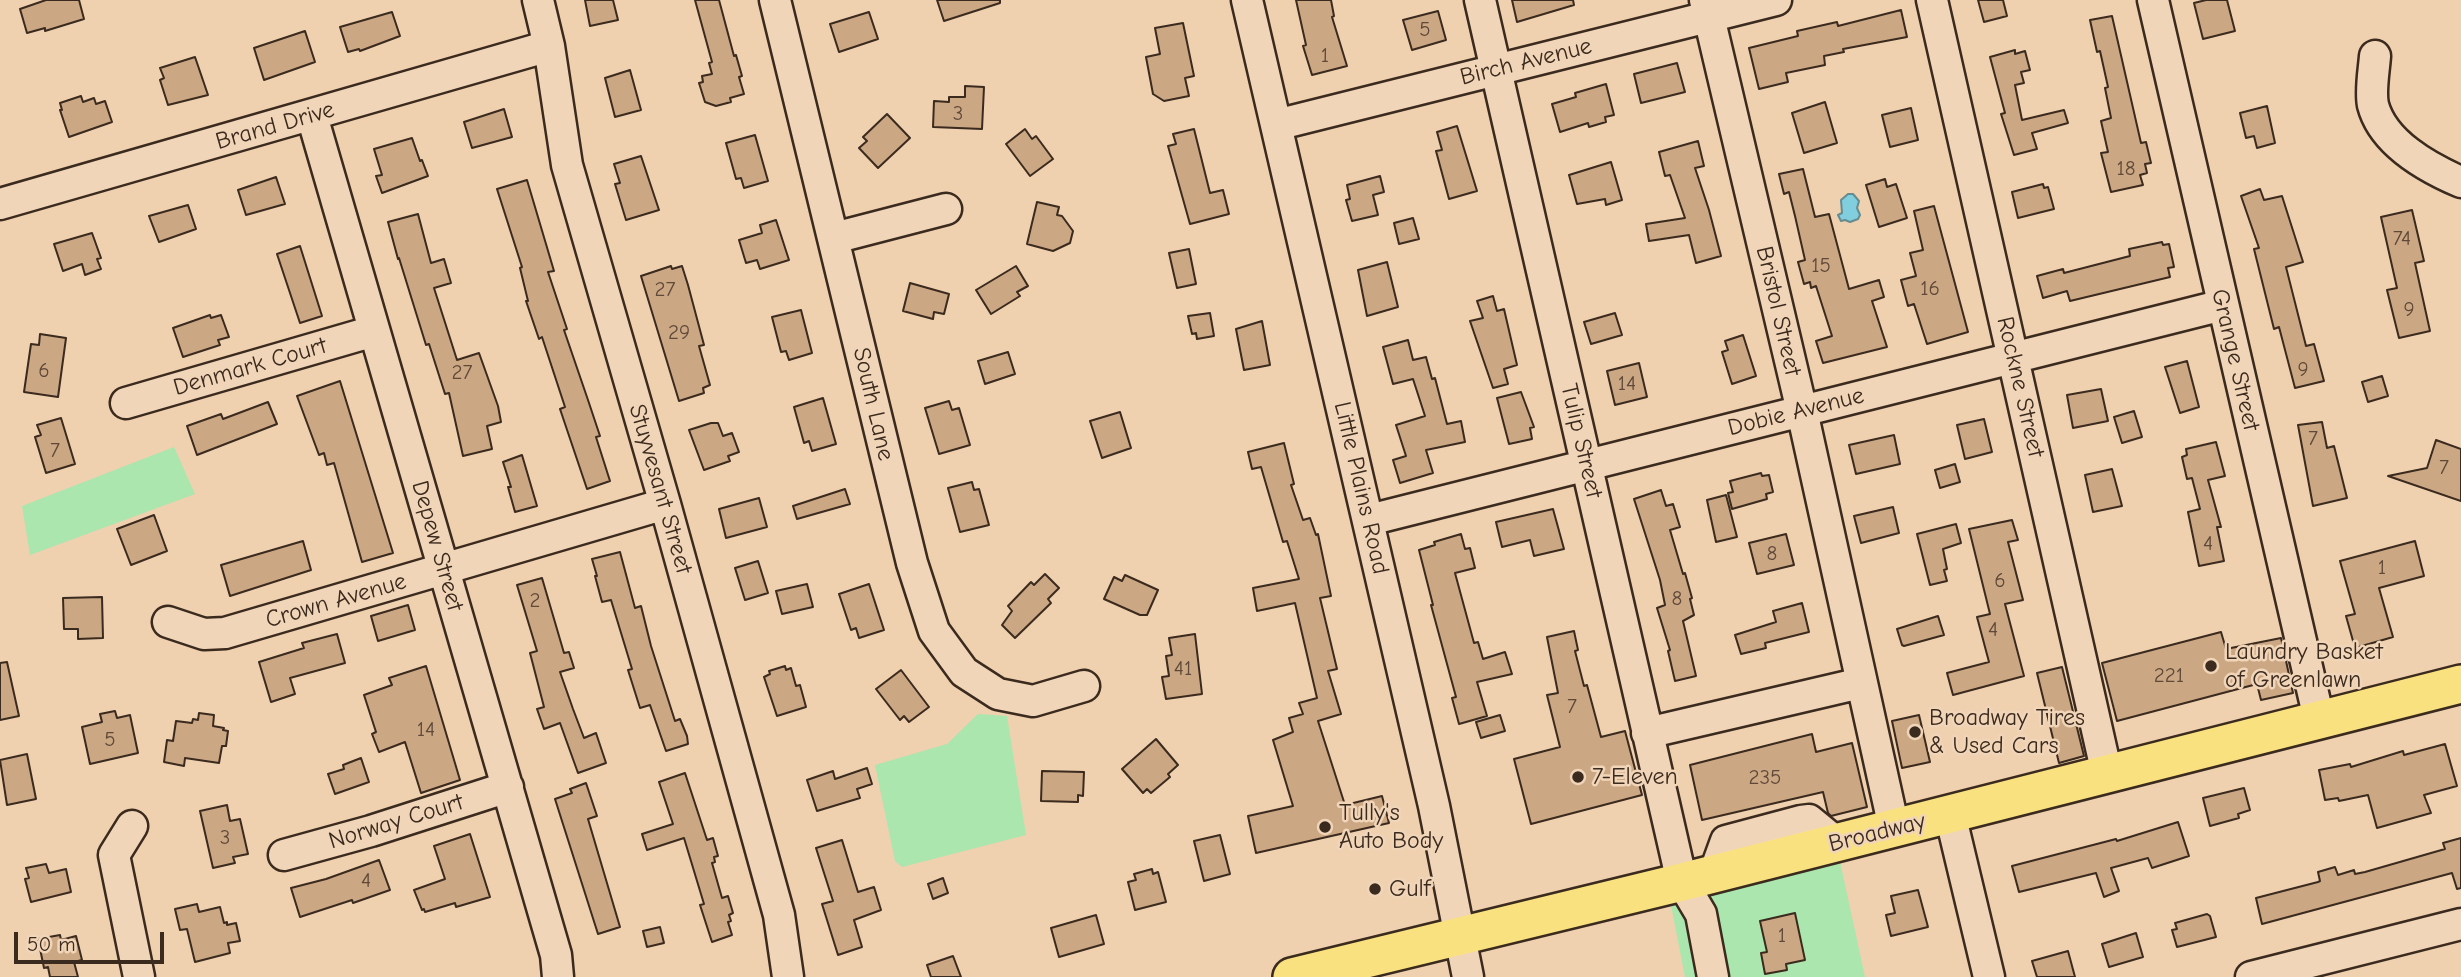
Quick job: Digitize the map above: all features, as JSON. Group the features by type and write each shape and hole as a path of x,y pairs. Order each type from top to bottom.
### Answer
{"main road":[{"name":"Broadway","path":"1292,977 1698,878 2461,684"}],"street":[{"name":"Stuyvesant Street","path":"538,0 549,46 567,165 779,915 788,977"},
{"name":"South Lane","path":"775,0 912,563 934,631 964,672 998,694 1033,701 1084,686"},
{"name":"Little Plains Road","path":"1247,0 1434,806 1468,977"},
{"name":"Tulip Street","path":"1480,0 1647,733 1698,878 1700,914 1713,977"},
{"name":"Birch Avenue","path":"1276,125 1496,69 1707,8 1776,0"},
{"name":"Rockne Street","path":"1932,0 2107,774"},
{"name":"Grange Street","path":"2153,0 2319,719"},
{"name":"Bristol Street","path":"1707,8 1802,411 1894,828"},
{"name":"Brand Drive","path":"0,204 549,46"},
{"path":"2375,56 2373,104 2389,136 2423,162 2461,184"},
{"name":"Depew Street","path":"312,116 508,787 556,955 558,977"},
{"path":"834,238 946,209"},
{"name":"Dobie Avenue","path":"1369,520 2223,305"},
{"name":"Denmark Court","path":"126,403 374,331"},
{"name":"Crown Avenue","path":"168,622 204,634 225,633 665,504"},
{"path":"1647,733 1861,683"},
{"name":"Norway Court","path":"284,855 371,831 508,787"},
{"path":"1950,814 1989,977"},
{"path":"132,826 114,855 139,977"},
{"path":"2251,977 2461,924"}],"green space":[{"path":"174,447 195,494 30,555 22,506"},
{"path":"978,714 1007,716 1026,835 902,867 895,861 875,765 947,744"},
{"path":"1839,857 1865,977 1685,977 1670,900"}],"water":[{"path":"1848,194 1853,194 1859,201 1857,208 1860,215 1858,219 1850,222 1841,221 1838,215 1842,213 1841,200"}],"building":[{"path":"46,0 79,0 84,19 45,31 45,28 27,33 20,9"},
{"path":"585,0 613,0 618,20 590,26"},
{"path":"695,0 719,0 742,76 739,77 744,94 730,98 731,102 716,106 705,102 699,83 703,82 702,76 712,74 709,63 712,62"},
{"path":"937,0 1000,0 1000,3 944,21"},
{"path":"1296,0 1331,0 1332,17 1347,66 1312,75 1303,46 1306,45"},
{"path":"1512,0 1573,0 1574,5 1517,22"},
{"path":"1978,0 2003,0 2007,16 1984,22"},
{"path":"2227,0 2235,31 2203,39 2194,3"},
{"path":"1901,10 1907,37 1843,49 1844,52 1824,56 1825,65 1786,73 1788,82 1759,89 1749,48 1798,36 1797,31 1837,22 1838,26"},
{"path":"1438,11 1446,40 1412,50 1403,20"},
{"path":"392,12 400,36 360,51 348,52 340,27"},
{"path":"869,12 878,39 839,52 830,24"},
{"path":"2112,16 2141,143 2146,142 2151,163 2145,164 2147,173 2140,175 2143,185 2111,192 2101,153 2108,152 2101,121 2111,118 2105,88 2108,87 2090,20"},
{"path":"1183,23 1194,76 1185,78 1189,96 1164,101 1153,94 1146,57 1160,54 1155,28"},
{"path":"305,31 315,62 264,80 254,48"},
{"path":"2015,50 2015,54 2025,51 2030,70 2021,72 2024,83 2015,85 2022,120 2064,110 2068,123 2032,133 2037,149 2014,155 2001,114 2005,113 1990,57"},
{"path":"195,57 208,95 168,105 160,80 164,78 160,68"},
{"path":"1677,63 1685,92 1641,103 1634,74"},
{"path":"630,70 641,110 615,117 605,78"},
{"path":"1606,84 1614,115 1605,117 1606,122 1589,127 1588,123 1560,132 1552,104 1576,97 1575,93"},
{"path":"965,86 984,87 982,129 933,127 934,101 949,102 949,97 965,97"},
{"path":"81,96 83,102 94,98 96,104 105,101 112,122 69,137 60,103"},
{"path":"1825,102 1837,143 1804,153 1792,113"},
{"path":"2267,106 2275,143 2257,148 2254,136 2246,138 2240,113"},
{"path":"1911,108 1918,140 1890,147 1882,115"},
{"path":"504,109 512,137 472,148 464,122"},
{"path":"887,114 910,138 878,168 859,148 867,141 863,137"},
{"path":"1457,126 1477,191 1449,199 1436,151 1442,150 1437,132"},
{"path":"1025,129 1032,139 1036,136 1053,159 1030,176 1006,144"},
{"path":"1194,129 1210,193 1223,190 1229,214 1190,224 1168,146 1176,144 1173,134"},
{"path":"755,135 768,181 744,188 741,178 736,179 726,143"},
{"path":"412,138 428,176 382,193 376,176 382,175 374,149"},
{"path":"1698,141 1704,166 1695,168 1721,256 1696,263 1689,235 1649,241 1646,224 1685,218 1670,175 1665,176 1659,152"},
{"path":"641,156 659,210 626,220 615,184 620,183 614,164"},
{"path":"1611,162 1622,200 1606,205 1605,199 1577,204 1569,175"},
{"path":"1803,169 1815,217 1829,214 1849,289 1879,280 1884,297 1872,301 1887,347 1823,363 1816,341 1832,336 1816,286 1811,288 1810,282 1804,284 1798,262 1805,260 1795,216 1789,192 1784,194 1779,174"},
{"path":"1380,176 1384,192 1373,195 1378,215 1352,221 1346,200 1350,199 1347,185"},
{"path":"276,177 285,204 246,215 238,190"},
{"path":"1885,179 1887,187 1896,184 1907,218 1879,227 1866,185"},
{"path":"527,180 554,271 548,272 567,329 564,330 600,436 596,437 610,481 587,489 560,409 565,407 542,337 539,339 526,301 520,268 522,267 497,189"},
{"path":"2043,184 2044,188 2048,187 2054,209 2018,218 2012,192"},
{"path":"2260,189 2264,200 2282,196 2303,262 2286,267 2306,346 2314,344 2324,381 2295,388 2279,327 2274,329 2254,249 2259,248 2241,196"},
{"path":"1037,202 1059,207 1057,215 1062,216 1073,231 1070,243 1053,251 1027,244"},
{"path":"188,205 196,229 159,242 149,216"},
{"path":"1934,206 1968,332 1927,344 1914,304 1908,306 1901,280 1916,276 1910,253 1923,250 1914,211"},
{"path":"2412,210 2424,261 2415,263 2430,331 2399,338 2387,290 2397,288 2381,217"},
{"path":"418,214 431,263 444,259 451,283 434,288 457,360 479,353 498,406 501,422 487,426 492,449 463,456 449,393 445,394 429,344 426,345 398,259 388,222"},
{"path":"1413,218 1419,239 1399,244 1394,223"},
{"path":"776,220 789,260 760,269 757,260 746,263 739,240 762,233 760,225"},
{"path":"92,233 101,258 97,259 101,269 85,275 82,264 63,271 54,244"},
{"path":"2162,242 2163,245 2169,244 2174,267 2168,268 2170,277 2070,301 2067,291 2043,298 2037,276 2063,269 2064,273 2130,256 2129,249"},
{"path":"300,246 322,316 300,323 277,254"},
{"path":"1189,249 1196,284 1177,288 1169,253"},
{"path":"1387,262 1398,307 1367,316 1358,270"},
{"path":"671,266 672,269 682,266 704,345 699,346 710,385 703,388 704,393 679,401 641,276"},
{"path":"1016,266 1028,286 1017,292 1020,296 991,314 976,290"},
{"path":"910,283 949,294 944,314 934,312 933,319 903,311"},
{"path":"1493,296 1497,311 1504,309 1517,365 1504,369 1508,384 1493,388 1470,321 1483,318 1477,301"},
{"path":"801,310 812,353 789,360 786,351 781,352 772,317"},
{"path":"1210,313 1214,336 1197,339 1196,333 1192,334 1188,316"},
{"path":"1615,313 1622,335 1591,344 1584,322"},
{"path":"210,315 211,318 221,315 229,337 218,340 220,345 183,357 173,328"},
{"path":"1262,321 1270,365 1244,370 1236,329"},
{"path":"40,334 66,338 58,397 24,392 31,344 39,345"},
{"path":"1743,335 1756,376 1732,384 1722,352 1728,350 1725,341"},
{"path":"1408,340 1413,360 1426,357 1432,379 1435,378 1447,424 1461,421 1465,442 1426,450 1433,473 1400,483 1393,460 1406,456 1396,425 1425,416 1413,379 1393,384 1383,347"},
{"path":"1008,352 1015,374 985,384 978,361"},
{"path":"2187,361 2199,407 2180,413 2165,367"},
{"path":"1639,363 1647,397 1615,405 1607,371"},
{"path":"2382,376 2388,396 2368,402 2362,382"},
{"path":"340,381 393,553 362,562 334,463 327,465 324,453 319,455 297,396"},
{"path":"2101,389 2108,421 2073,428 2067,395"},
{"path":"1521,392 1534,427 1530,428 1532,439 1509,444 1497,398"},
{"path":"823,398 836,444 812,451 809,441 804,443 794,407"},
{"path":"949,401 952,410 959,408 970,445 939,454 925,408"},
{"path":"268,402 277,424 197,455 187,426 221,414 223,419"},
{"path":"2134,411 2142,437 2122,443 2114,417"},
{"path":"1120,412 1131,448 1102,458 1090,421"},
{"path":"61,418 75,464 46,473 35,437 41,435 37,425"},
{"path":"1984,419 1992,452 1965,459 1957,425"},
{"path":"2322,422 2327,448 2334,446 2347,498 2313,506 2298,425"},
{"path":"718,423 723,436 732,433 739,452 728,456 730,461 704,470 689,430"},
{"path":"1894,435 1900,464 1856,474 1849,445"},
{"path":"2436,440 2461,449 2461,501 2388,476 2427,468"},
{"path":"2216,442 2225,476 2208,480 2221,527 2217,527 2224,561 2199,566 2188,512 2200,509 2192,478 2187,479 2182,457 2187,455 2186,449"},
{"path":"1284,443 1294,484 1291,485 1303,520 1310,518 1316,535 1318,534 1331,596 1320,598 1337,669 1328,671 1341,714 1318,721 1345,805 1382,796 1389,823 1256,853 1248,816 1293,806 1273,740 1293,732 1289,718 1303,714 1299,703 1317,698 1295,603 1257,611 1253,588 1299,579 1287,541 1283,542 1261,467 1252,469 1248,452"},
{"path":"522,455 537,506 515,512 503,462"},
{"path":"1955,464 1960,482 1940,488 1935,470"},
{"path":"2112,469 2122,506 2093,512 2085,475"},
{"path":"1761,473 1762,476 1769,475 1773,492 1766,494 1767,499 1732,509 1728,493 1733,492 1730,481"},
{"path":"972,482 974,490 979,489 989,525 960,532 948,488"},
{"path":"845,489 850,504 797,519 793,506"},
{"path":"1661,490 1666,506 1673,504 1680,527 1670,530 1683,574 1685,573 1694,615 1683,621 1696,676 1675,681 1668,651 1670,650 1657,608 1665,605 1660,580 1634,499"},
{"path":"1726,495 1737,537 1716,542 1707,500"},
{"path":"759,498 767,527 726,538 719,509"},
{"path":"1893,507 1899,533 1861,543 1854,516"},
{"path":"1553,509 1564,549 1534,556 1530,540 1502,547 1496,522"},
{"path":"154,515 167,551 131,565 117,529"},
{"path":"2012,520 2018,540 2008,542 2023,600 2005,604 2024,676 1953,695 1947,673 1989,662 1977,617 1990,614 1969,529"},
{"path":"1956,524 1961,543 1943,549 1947,581 1930,585 1917,534"},
{"path":"1461,534 1465,549 1470,548 1475,568 1455,573 1474,643 1478,642 1483,659 1505,652 1512,674 1477,682 1487,716 1459,724 1452,698 1456,697 1419,550 1435,545 1434,542"},
{"path":"1786,534 1794,565 1757,574 1749,543"},
{"path":"303,541 311,570 230,596 221,565"},
{"path":"2415,541 2424,576 2379,588 2393,637 2355,648 2346,616 2355,614 2340,561"},
{"path":"620,552 635,608 641,606 675,721 680,719 687,736 688,744 666,751 650,705 640,708 628,670 632,669 611,600 602,602 595,576 592,559"},
{"path":"758,561 768,593 745,600 735,568"},
{"path":"1045,574 1059,588 1048,599 1051,603 1015,638 1002,625 1012,611 1008,606 1031,582 1034,585"},
{"path":"1125,575 1158,590 1147,615 1140,615 1104,599 1114,577 1122,581"},
{"path":"542,578 564,653 569,652 574,668 560,672 584,738 596,733 606,763 578,773 560,723 544,729 537,709 544,707 530,653 537,651 517,585"},
{"path":"807,584 813,607 782,614 776,591"},
{"path":"869,584 884,630 859,638 856,628 851,630 839,594"},
{"path":"102,597 103,638 78,639 78,629 64,629 63,598"},
{"path":"1802,603 1809,632 1765,643 1766,648 1741,654 1735,635 1776,622 1773,611"},
{"path":"408,605 415,630 378,641 371,616"},
{"path":"1938,616 1944,635 1902,645 1897,629"},
{"name":"7-Eleven","path":"1574,631 1578,650 1575,651 1601,737 1625,731 1642,795 1531,824 1514,759 1560,747 1547,695 1558,693 1547,637"},
{"path":"2221,632 2226,649 2281,638 2293,693 2261,700 2257,684 2117,721 2102,663"},
{"path":"337,634 345,663 290,678 295,694 271,702 259,662 304,648 302,643"},
{"path":"1195,634 1202,694 1166,699 1162,677 1169,676 1166,656 1172,655 1169,638"},
{"path":"7,662 19,716 0,720 0,663"},
{"path":"426,666 460,780 421,793 405,742 379,752 372,734 376,732 364,695 392,685 389,678"},
{"path":"785,666 786,670 791,668 796,686 800,685 806,707 777,716 764,677 770,674 769,671"},
{"path":"2062,667 2084,756 2059,763 2037,673"},
{"path":"901,670 929,707 909,722 904,716 900,720 876,689"},
{"path":"115,711 117,718 130,715 138,753 90,764 82,727 102,722 100,714"},
{"path":"199,713 214,715 213,726 228,731 226,746 222,746 219,763 185,758 184,766 164,762 167,740 173,741 176,721 192,723 193,719 198,720"},
{"path":"1500,715 1505,731 1481,738 1476,722"},
{"path":"1919,715 1930,762 1902,768 1892,721"},
{"path":"1812,734 1816,752 1852,743 1867,807 1831,816 1823,792 1702,820 1690,765"},
{"path":"1156,739 1178,765 1168,774 1170,777 1151,793 1147,789 1143,793 1122,769"},
{"path":"2445,744 2457,786 2424,795 2431,813 2377,828 2368,795 2339,801 2338,798 2325,800 2319,770 2350,764 2351,767 2403,751 2404,755"},
{"path":"27,754 36,799 7,805 0,760"},
{"path":"361,758 369,782 335,794 328,774 344,769 343,765"},
{"path":"867,768 872,784 857,789 860,798 817,811 807,780 833,771 835,779"},
{"path":"1042,771 1084,772 1083,796 1078,795 1078,802 1041,801"},
{"path":"685,773 707,840 713,838 718,856 714,857 715,862 712,863 722,898 728,896 733,913 729,915 731,921 728,922 732,935 712,942 700,905 704,904 684,838 647,850 642,834 673,824 659,782"},
{"path":"586,783 597,816 588,819 620,927 598,934 555,799 572,793 570,789"},
{"path":"2244,788 2250,810 2238,814 2239,818 2210,826 2203,798"},
{"path":"227,805 230,821 240,819 248,854 233,857 235,863 213,868 200,811"},
{"path":"2178,822 2189,856 2152,868 2148,858 2111,868 2119,891 2104,897 2096,873 2019,892 2012,866 2116,839 2117,841"},
{"path":"470,834 490,897 425,912 414,890 445,879 434,846"},
{"path":"1220,835 1230,874 1204,881 1194,841"},
{"path":"2461,838 2461,888 2457,889 2452,873 2262,924 2256,898 2318,882 2318,872 2335,867 2338,875 2354,870 2355,874 2365,872 2445,849 2443,843"},
{"path":"842,840 858,892 874,887 881,910 854,920 862,947 838,955 822,904 833,901 816,848"},
{"path":"379,860 390,890 300,917 291,888"},
{"path":"46,864 49,873 66,869 71,892 31,902 25,879 29,878 26,868"},
{"path":"1152,869 1153,874 1158,872 1166,902 1135,910 1128,882 1136,880 1134,874"},
{"path":"943,878 948,893 933,899 928,884"},
{"path":"1918,890 1928,927 1891,936 1886,915 1895,913 1891,896"},
{"path":"197,904 199,912 220,907 224,923 236,923 240,941 228,943 230,953 195,962 187,929 180,930 175,909"},
{"path":"1795,913 1805,960 1786,964 1787,970 1765,974 1761,953 1767,952 1760,921"},
{"path":"2207,914 2216,937 2177,947 2172,930 2177,929 2175,923"},
{"path":"1096,915 1104,944 1059,957 1051,928"},
{"path":"660,927 664,943 647,947 643,931"},
{"path":"2136,933 2143,957 2109,967 2102,944"},
{"path":"60,935 61,940 76,936 82,960 74,962 78,977 50,977 48,967 44,968 38,939"},
{"path":"2068,951 2075,977 2037,977 2032,961"},
{"path":"953,956 961,977 931,977 927,965"}],"place":[{"name":"Laundry Basket of Greenlawn","path":"2211,666"},
{"name":"Broadway Tires & Used Cars","path":"1915,732"},
{"name":"7-Eleven","path":"1578,777"},
{"name":"Tully's Auto Body","path":"1325,827"},
{"name":"Gulf","path":"1375,889"}]}
